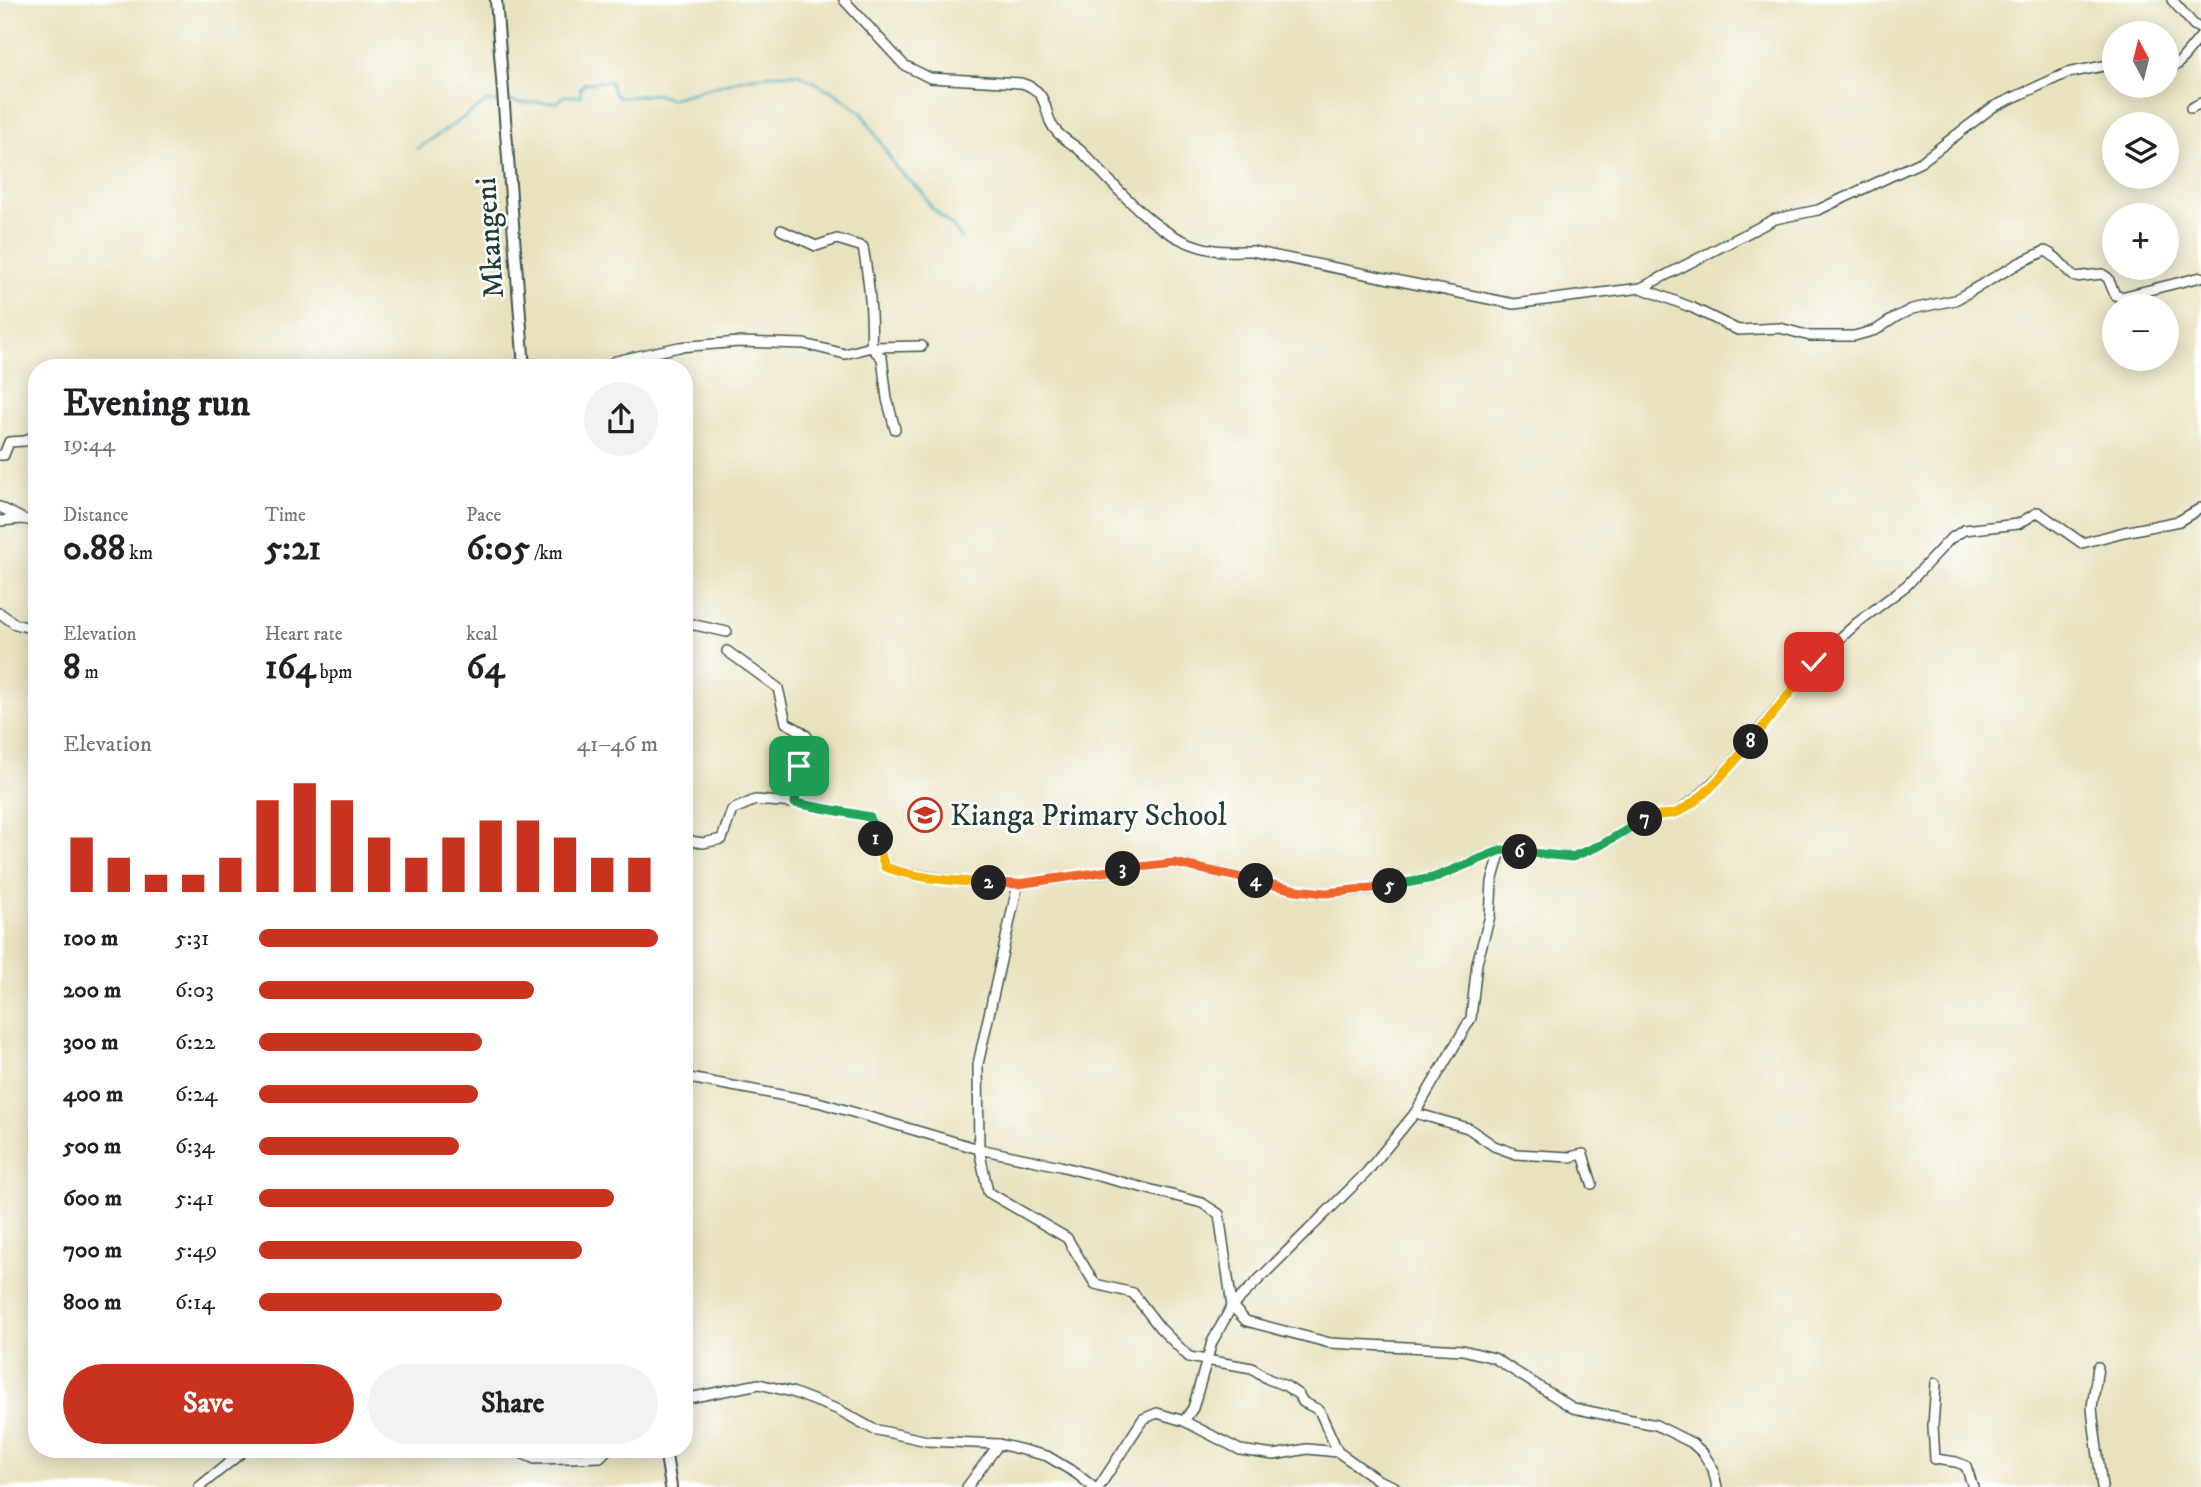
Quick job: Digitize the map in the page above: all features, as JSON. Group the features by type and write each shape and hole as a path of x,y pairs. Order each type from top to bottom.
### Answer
{"street":[{"name":"Mkangeni","path":"496,0 523,359"},
{"path":"844,0 904,65 913,71 930,78 1021,83 1032,86 1044,102 1055,131 1081,151 1143,214 1175,239 1215,251 1252,251 1514,304 1641,288 1775,219 1818,210 1921,162 1993,107 2067,73 2102,66"},
{"path":"2172,0 2194,25 2201,29"},
{"path":"2179,63 2201,36"},
{"path":"2191,108 2201,103"},
{"path":"782,230 816,246 837,239 863,247 871,290 871,348"},
{"path":"1641,288 1693,308 1738,330 1780,328 1810,336 1854,335 1876,331 1912,309 1955,300 2045,251 2053,254 2064,269 2075,277 2102,274 2108,278 2115,295 2120,297 2201,276"},
{"path":"625,359 679,347 739,342 804,344 845,354 871,348 922,346"},
{"path":"871,348 882,358 887,400 895,429"},
{"path":"0,455 4,455 9,442 28,439"},
{"path":"0,507 28,520"},
{"path":"693,841 703,843 722,839 732,810 755,800 795,803 870,817 885,867 908,874 964,882 1018,884 1174,863 1296,890 1326,893 1382,888 1433,878 1502,850 1572,857 1601,845 1650,816 1676,813 1697,798 1730,766 1814,662 1907,585 1950,539 1964,530 2018,524 2038,512 2082,543 2179,521 2201,508"},
{"path":"0,521 23,519"},
{"path":"0,613 15,624 28,627"},
{"path":"693,625 727,632"},
{"path":"727,651 778,688 786,723 805,732 810,741 807,756 799,766 795,803"},
{"path":"1184,1421 1193,1408 1206,1361 1232,1306 1360,1179 1415,1113 1471,1018 1477,963 1490,916 1492,882 1502,850"},
{"path":"1018,884 978,1065 979,1149 988,1192 1067,1238 1095,1284 1133,1293 1160,1328 1189,1357 1252,1368 1268,1379 1286,1386 1303,1402 1319,1410 1338,1452"},
{"path":"693,1079 818,1102 979,1149 1060,1166 1202,1203 1219,1214 1232,1306 1246,1321 1330,1343 1463,1350 1494,1358 1573,1408 1656,1425 1692,1443 1703,1453 1713,1469 1717,1487"},
{"path":"1415,1113 1468,1128 1494,1146 1516,1154 1570,1157 1583,1154 1592,1184"},
{"path":"2098,1367 2092,1407 2102,1487"},
{"path":"1936,1383 1933,1426 1935,1459 1966,1466 1973,1487"},
{"path":"693,1397 759,1384 792,1392 839,1410 873,1429 927,1441 999,1444 1047,1457 1077,1474 1093,1487"},
{"path":"1099,1487 1143,1419 1157,1413 1184,1421 1240,1450 1274,1455 1307,1449 1338,1452 1378,1480 1395,1487"},
{"path":"967,1487 999,1444"},
{"path":"199,1487 235,1458"},
{"path":"533,1458 568,1458"},
{"path":"666,1458 671,1487"}],"waterway":[{"path":"506,101 558,102 564,96 581,96 580,88 585,83 607,81 610,81 614,93 620,98 656,94 670,99 746,78 799,74 835,93 862,113 897,169 922,192 931,207 961,238"},
{"path":"417,149 488,101 500,102"}],"place":[{"name":"Kianga Primary School","path":"925,815"}],"route":[{"path":"799,766 795,803 870,817 885,867 908,874 964,882 1018,884 1174,863 1296,890 1326,893 1382,888 1433,878 1502,850 1572,857 1601,845 1650,816 1676,813 1697,798 1730,766 1814,662"}]}
